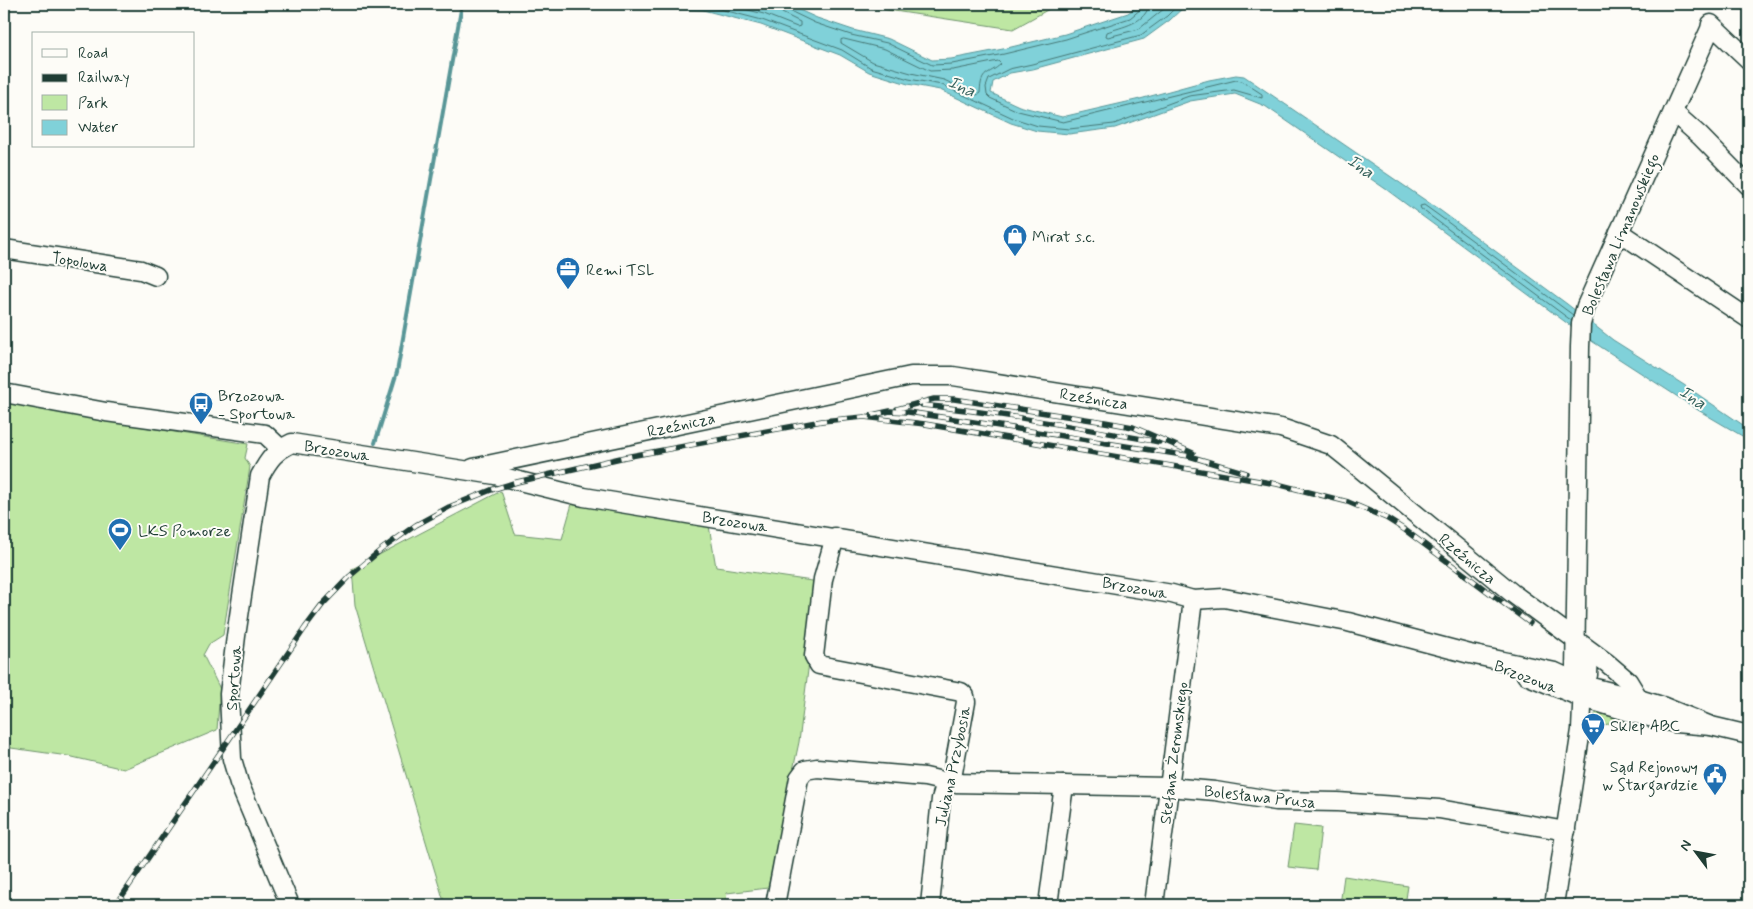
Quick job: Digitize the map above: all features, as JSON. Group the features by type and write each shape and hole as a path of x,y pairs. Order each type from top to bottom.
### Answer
{"street":[{"name":"Bolesława Limanowskiego","path":"1554,905 1581,730 1583,692 1575,673 1582,646 1581,324 1586,306 1711,24 1749,60"},
{"path":"1673,112 1700,136 1749,186"},
{"path":"1619,232 1749,319"},
{"name":"Topolowa","path":"4,249 141,270 156,276"},
{"name":"Rzeźnicza","path":"463,470 911,376 953,376 1281,428 1331,445 1512,594 1628,682 1639,699"},
{"name":"Brzozowa","path":"4,393 106,412 265,434 280,448 292,443 495,475 584,497 835,537 1172,594 1193,600 1224,598 1348,622 1470,654 1555,672 1583,692"},
{"name":"Sportowa","path":"280,448 268,462 260,476 229,694 232,759 239,784 290,905"},
{"name":"Juliana Przybosia","path":"835,537 823,579 814,656 819,665 961,692 965,696 966,702 951,783 944,789 941,799 930,905"},
{"name":"Stefana Żeromskiego","path":"1154,905 1193,600"},
{"path":"1583,692 1639,699 1710,726 1749,735"},
{"path":"1583,692 1636,714 1674,723 1710,726"},
{"name":"Bolesława Prusa","path":"775,905 799,778 805,770 817,768 915,776 951,783 1169,788 1216,791 1276,801 1338,802 1439,809 1566,831"},
{"path":"1048,905 1064,785"}],"green space":[{"path":"848,4 1058,4 1013,29"},
{"name":"LKS Pomorze","path":"4,402 248,444 245,458 250,467 223,635 209,644 203,655 220,689 217,730 124,769 68,756 4,747"},
{"path":"501,491 515,534 562,539 572,504 708,520 716,567 819,582 799,742 768,888 727,893 725,905 445,905 355,605 352,569"},
{"path":"1603,711 1629,720 1593,727 1586,726 1593,716"},
{"path":"1294,825 1321,828 1316,870 1288,867"},
{"path":"1344,876 1408,886 1405,905 1340,905"}],"water":[{"name":"Ina","path":"640,4 786,4 817,18 889,39 932,60 951,59 1003,49 1065,34 1128,13 1140,4 1187,4 1170,20 1144,39 1033,69 1010,73 993,82 991,93 1019,106 1062,117 1140,99 1209,80 1236,75 1244,76 1441,211 1613,340 1749,429 1749,440 1698,410 1587,338 1387,190 1265,106 1235,94 1190,101 1115,128 1069,134 1037,131 1011,123 940,90 908,84 869,72 840,55 761,25 703,10 658,8"}],"waterway":[{"path":"375,443 397,372 462,4"}],"railway":[{"path":"897,409 934,399 954,399 1133,427 1193,453"},
{"path":"922,405 1070,426 1159,442"},
{"path":"872,415 890,411 908,412 974,422 1189,456 1246,473"},
{"path":"116,905 305,628 323,604 350,576 382,549 416,525 449,507 517,482 625,457 822,421 864,417 925,424 1277,484 1348,502 1386,518 1530,623"}],"place":[{"name":"Mirat s.c.","path":"1015,257"},
{"name":"Remi TSL","path":"568,290"},
{"name":"Brzozowa - Sportowa","path":"201,425"},
{"name":"LKS Pomorze","path":"120,551"},
{"name":"Sklep ABC","path":"1593,746"},
{"name":"Sąd Rejonowy w Stargardzie","path":"1715,796"}]}
